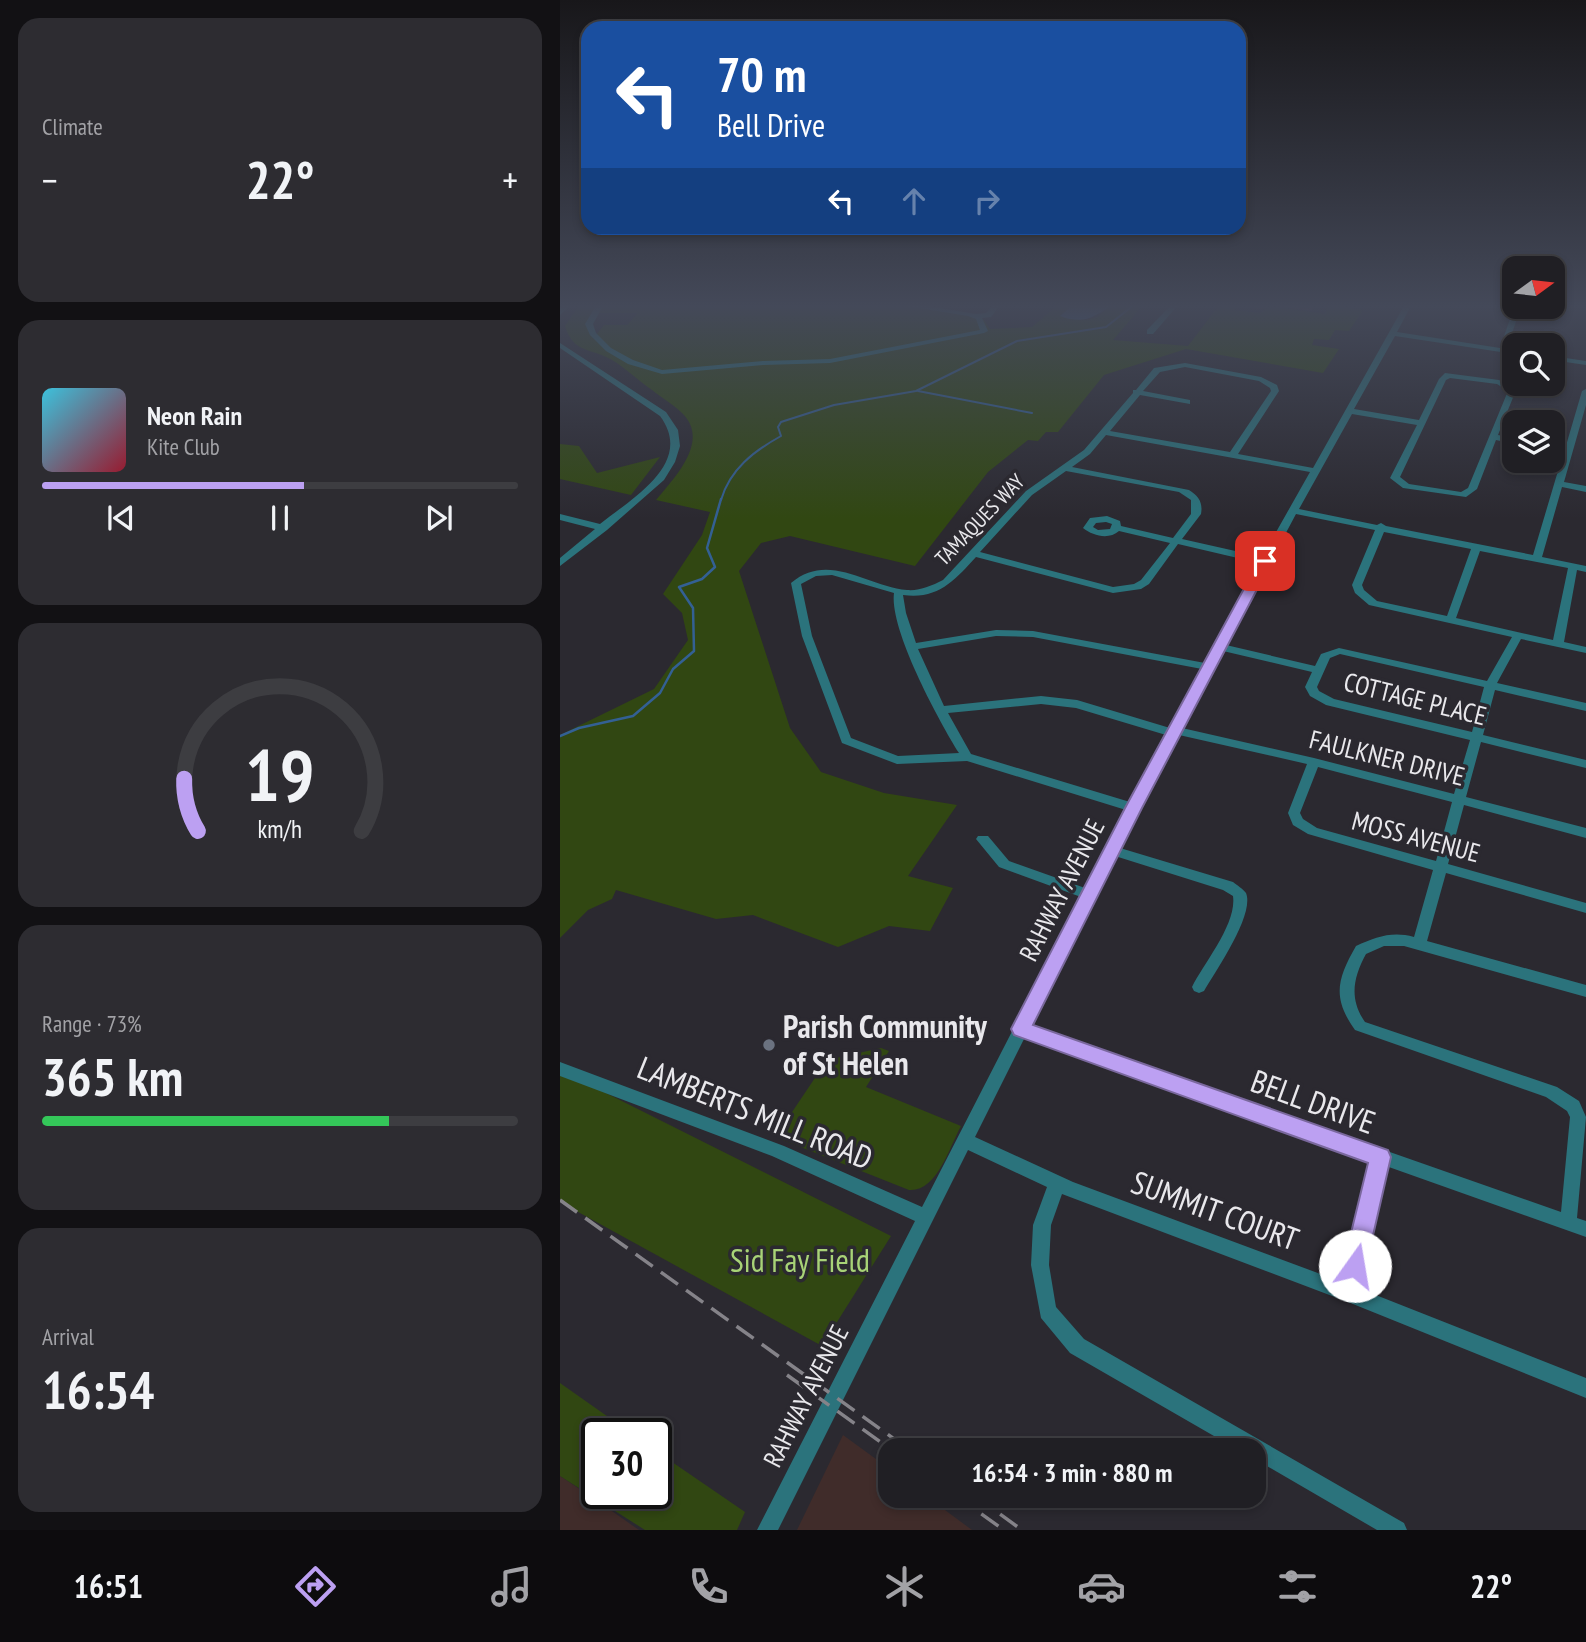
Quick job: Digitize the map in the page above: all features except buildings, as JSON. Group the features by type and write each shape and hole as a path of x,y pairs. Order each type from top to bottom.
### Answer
{"street":[{"path":"560,563 661,478 676,451 676,432 663,414 605,375"},
{"name":"TAMAQUES WAY","path":"967,757 897,761 846,740 807,636 796,583 807,574 840,574 898,594 934,592 947,583 1029,493 1087,452 1152,375"},
{"name":"TAMAQUES WAY","path":"1229,375 1268,383 1275,391 1232,456"},
{"name":"RAHWAY AVENUE","path":"778,1508 1133,808 1265,561 1371,375"},
{"path":"1448,375 1443,379 1395,478 1400,484 1457,496 1469,493 1511,390 1499,382 1451,375"},
{"path":"1537,558 1561,484 1586,391"},
{"path":"1136,392 1187,402"},
{"path":"1351,411 1421,423"},
{"path":"1104,432 1317,471"},
{"path":"1493,437 1502,439"},
{"path":"1565,451 1569,452"},
{"path":"974,553 1113,590 1126,590 1145,582 1196,514 1199,506 1191,494 1065,468"},
{"path":"1561,484 1586,489"},
{"path":"1295,511 1586,569"},
{"path":"560,517 604,528"},
{"path":"1381,526 1357,585 1359,591 1382,607 1586,650"},
{"path":"1118,528 1265,561"},
{"path":"1450,621 1477,546"},
{"path":"1559,644 1573,566"},
{"path":"898,594 913,647 940,710 967,757 1133,808"},
{"path":"913,647 996,633 1033,634 1210,667"},
{"path":"1419,945 1492,684 1518,635"},
{"name":"COTTAGE PLACE","path":"1221,647 1318,670 1311,687 1322,699 1586,764"},
{"path":"1318,670 1329,653 1339,651 1586,707"},
{"name":"FAULKNER DRIVE","path":"940,710 1041,700 1077,704 1175,732 1314,762 1586,833"},
{"name":"MOSS AVENUE","path":"1314,762 1294,805 1298,822 1321,835 1586,908"},
{"path":"982,839 1004,864 1089,895"},
{"path":"1112,850 1228,886 1239,894 1242,905 1234,925 1199,987"},
{"path":"1568,1224 1578,1117 1573,1106 1550,1092 1360,1026 1346,1006 1344,997 1361,950 1393,938 1586,991"},
{"name":"BELL DRIVE","path":"1021,1029 1586,1229"},
{"name":"LAMBERTS MILL ROAD","path":"560,1069 778,1151 926,1217"},
{"name":"SUMMIT COURT","path":"965,1141 1057,1184 1348,1293 1586,1388"},
{"path":"1348,1293 1380,1157"},
{"path":"1057,1184 1042,1225 1040,1265 1048,1311 1076,1346 1397,1530"},
{"path":"767,1530 778,1508"}],"shaded area":[{"path":"843,1435 878,1461 878,1508 942,1508 972,1530 797,1530"},
{"path":"560,1476 581,1490 581,1509 609,1509 639,1530 560,1530"}],"green space":[{"path":"633,375 1104,375 1058,432 1046,432 1038,441 1028,440 988,472 915,566 790,536 761,543 739,571 790,728 821,772 884,793 957,805 908,876 953,888 930,931 889,926 838,947 753,915 716,919 616,890 612,899 588,910 560,938 560,735 654,689 688,640 682,613 663,594 702,535 710,512 656,500 687,459 693,435 690,424 682,413"},
{"path":"560,444 579,446 597,473 660,457 631,495 560,479"},
{"path":"881,1048 889,1051 866,1087 961,1126 935,1176 919,1189 909,1190 783,1140 780,1130 827,1060"},
{"name":"Sid Fay Field","path":"560,1070 891,1236 822,1346 560,1202"},
{"path":"560,1383 610,1418 581,1418 581,1489 560,1476"},
{"path":"672,1462 745,1512 737,1530 645,1530 612,1509 672,1509"}],"waterway":[{"path":"721,500 730,479 744,462 781,436 778,427 781,422 834,405 916,391 948,375"},
{"path":"918,391 1032,413"},
{"path":"560,736 579,728 633,716 660,693 673,669 694,651 693,608 679,587 702,579 715,567 707,548 721,499"}],"railway":[{"path":"560,1200 893,1438"},
{"path":"787,1375 878,1440"},
{"path":"973,1508 1004,1530"},
{"path":"992,1508 1022,1530"}],"place":[{"name":"Parish Community of St Helen","path":"769,1045"}],"route":[{"path":"1265,561 1133,808 1021,1029 1380,1157 1355,1266"}]}
